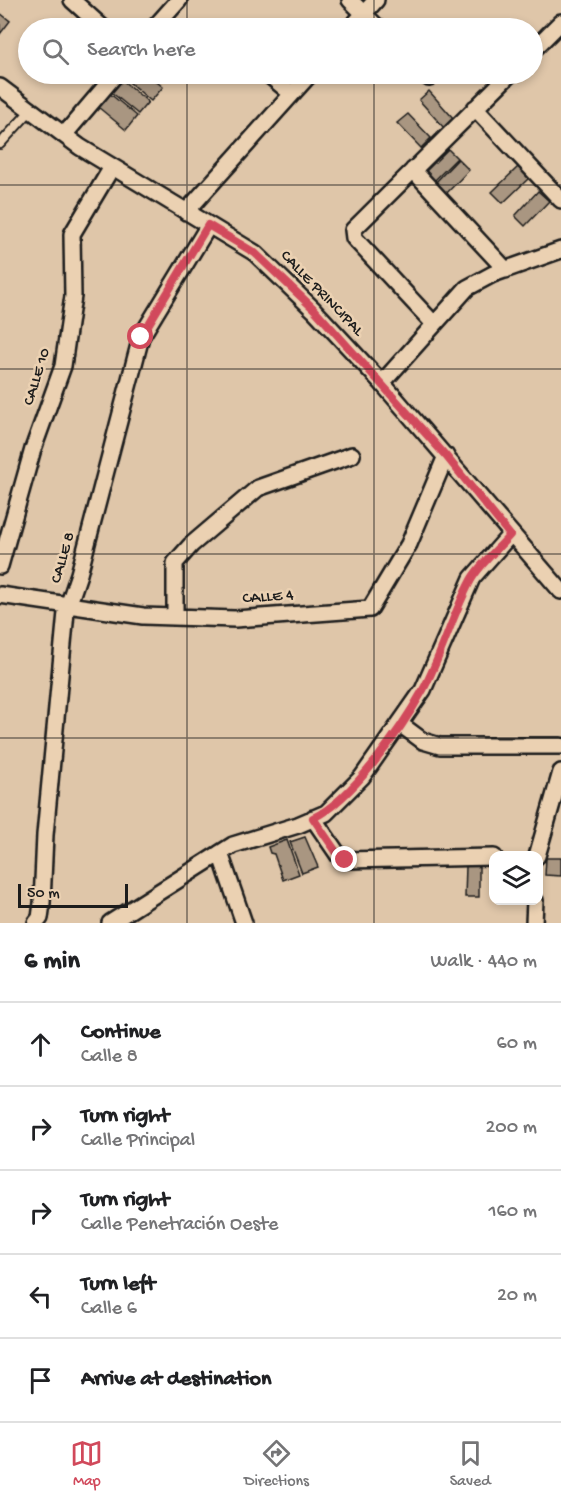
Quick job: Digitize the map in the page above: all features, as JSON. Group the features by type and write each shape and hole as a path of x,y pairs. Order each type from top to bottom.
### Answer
{"street":[{"path":"72,0 93,18"},
{"path":"163,18 179,0"},
{"path":"350,0 368,18"},
{"path":"360,18 376,0"},
{"path":"543,41 560,25"},
{"path":"64,135 107,84"},
{"path":"280,84 292,94"},
{"path":"186,212 301,84"},
{"path":"434,324 353,233 500,84"},
{"name":"CALLE PRINCIPAL","path":"0,87 64,135 255,253 314,309 382,383 446,456 510,535 561,591"},
{"path":"475,108 561,200"},
{"name":"CALLE 10","path":"0,566 33,449 63,366 73,296 72,234 112,166"},
{"path":"413,170 506,270"},
{"name":"CALLE 8","path":"36,923 40,918 42,903 45,835 68,605 79,574 141,337 208,225"},
{"path":"382,383 467,288 506,270 561,250"},
{"path":"175,617 176,562 191,545 258,488 352,455"},
{"name":"CALLE 4","path":"0,595 143,616 235,619 370,609 409,543 446,456"},
{"path":"110,923 133,916 233,845 326,813 362,777 423,690 472,578 510,535"},
{"path":"400,724 423,741 440,746 561,746"},
{"path":"538,851 561,772"},
{"path":"313,818 339,856 345,860 489,857"},
{"path":"220,853 244,923"},
{"path":"534,923 535,905"}],"lane":[{"path":"0,144 31,110"}],"building":[{"path":"0,13 10,21 0,34"},
{"path":"117,84 127,84 148,102 138,114 111,92"},
{"path":"131,84 159,84 163,87 151,101"},
{"path":"429,91 454,119 444,128 419,100"},
{"path":"109,93 137,116 126,130 98,107"},
{"path":"408,114 431,138 421,148 397,123"},
{"path":"448,149 457,158 432,183 423,174"},
{"path":"458,159 469,170 444,196 433,185"},
{"path":"518,167 529,178 503,203 492,192"},
{"path":"538,191 549,201 525,226 515,216"},
{"path":"305,837 318,867 302,873 290,842"},
{"path":"287,840 299,874 283,880 274,854 270,853 268,847"},
{"path":"546,858 561,858 561,876 545,875"},
{"path":"466,866 479,866 479,897 465,897"}],"route":[{"path":"141,337 208,225 255,253 314,309 446,456 510,535 472,578 423,690 400,724 362,777 326,813 313,818 339,856 345,860"}]}
